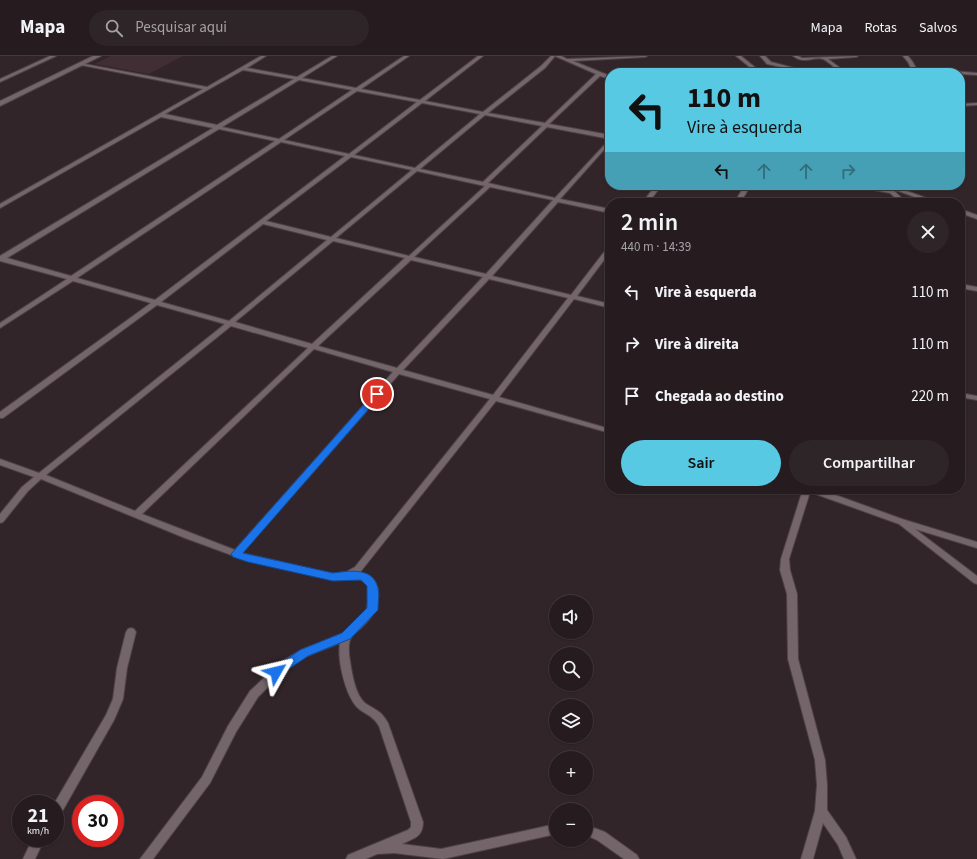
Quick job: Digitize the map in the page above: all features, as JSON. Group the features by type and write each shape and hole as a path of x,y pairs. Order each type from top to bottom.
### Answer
{"main road":[{"path":"0,104 98,56"}],"street":[{"path":"0,81 51,56"},
{"path":"0,206 264,56"},
{"path":"1,259 300,79 335,56"},
{"path":"0,326 407,56"},
{"path":"0,416 156,302 481,56"},
{"path":"0,520 40,476 230,323 483,114 543,67 553,56"},
{"path":"557,56 605,76"},
{"path":"565,60 645,56"},
{"path":"738,56 754,68"},
{"path":"762,56 772,64 785,68"},
{"path":"795,56 801,59 856,56"},
{"path":"905,56 910,61 913,68"},
{"path":"824,58 837,68"},
{"path":"796,68 798,60 801,59"},
{"path":"81,64 206,88"},
{"path":"242,68 605,137"},
{"path":"965,73 977,74"},
{"path":"136,514 314,346 411,258 599,74"},
{"path":"965,105 977,104"},
{"path":"161,115 605,210"},
{"path":"236,554 397,372 487,277 557,200 605,144"},
{"path":"649,198 656,190"},
{"path":"885,190 910,195"},
{"path":"898,190 920,198"},
{"path":"891,191 899,198"},
{"path":"965,213 977,217"},
{"path":"262,222 605,305"},
{"path":"348,575 358,569 494,398 605,254"},
{"path":"1,259 314,346 397,372 605,430"},
{"path":"965,287 977,289"},
{"path":"965,396 977,398"},
{"path":"0,462 40,476 248,558 333,577 348,575 363,576 369,580 373,586 374,599 372,610 346,636 304,653 291,660 267,680 254,694 232,730 206,780 146,859"},
{"path":"805,494 785,559 785,570 792,594 794,658 820,760 822,784 821,811 807,859"},
{"path":"825,494 899,521 977,545"},
{"path":"899,521 977,581"},
{"path":"64,797 110,717 118,699 122,668 131,632"},
{"path":"346,636 344,645 348,675 354,696 360,704 376,714 384,726 417,822 417,830 412,834 352,859"},
{"path":"821,811 842,841 850,859"},
{"path":"377,849 394,848 441,854 549,831"},
{"path":"593,833 601,836 633,859"},
{"path":"29,859 35,847"}],"shaded area":[{"path":"111,56 183,56 149,74 95,64"}],"route":[{"path":"276,672 285,664 304,653 346,636 362,622 372,610 374,599 373,586 369,580 363,576 348,575 333,577 236,554 377,394"}]}
